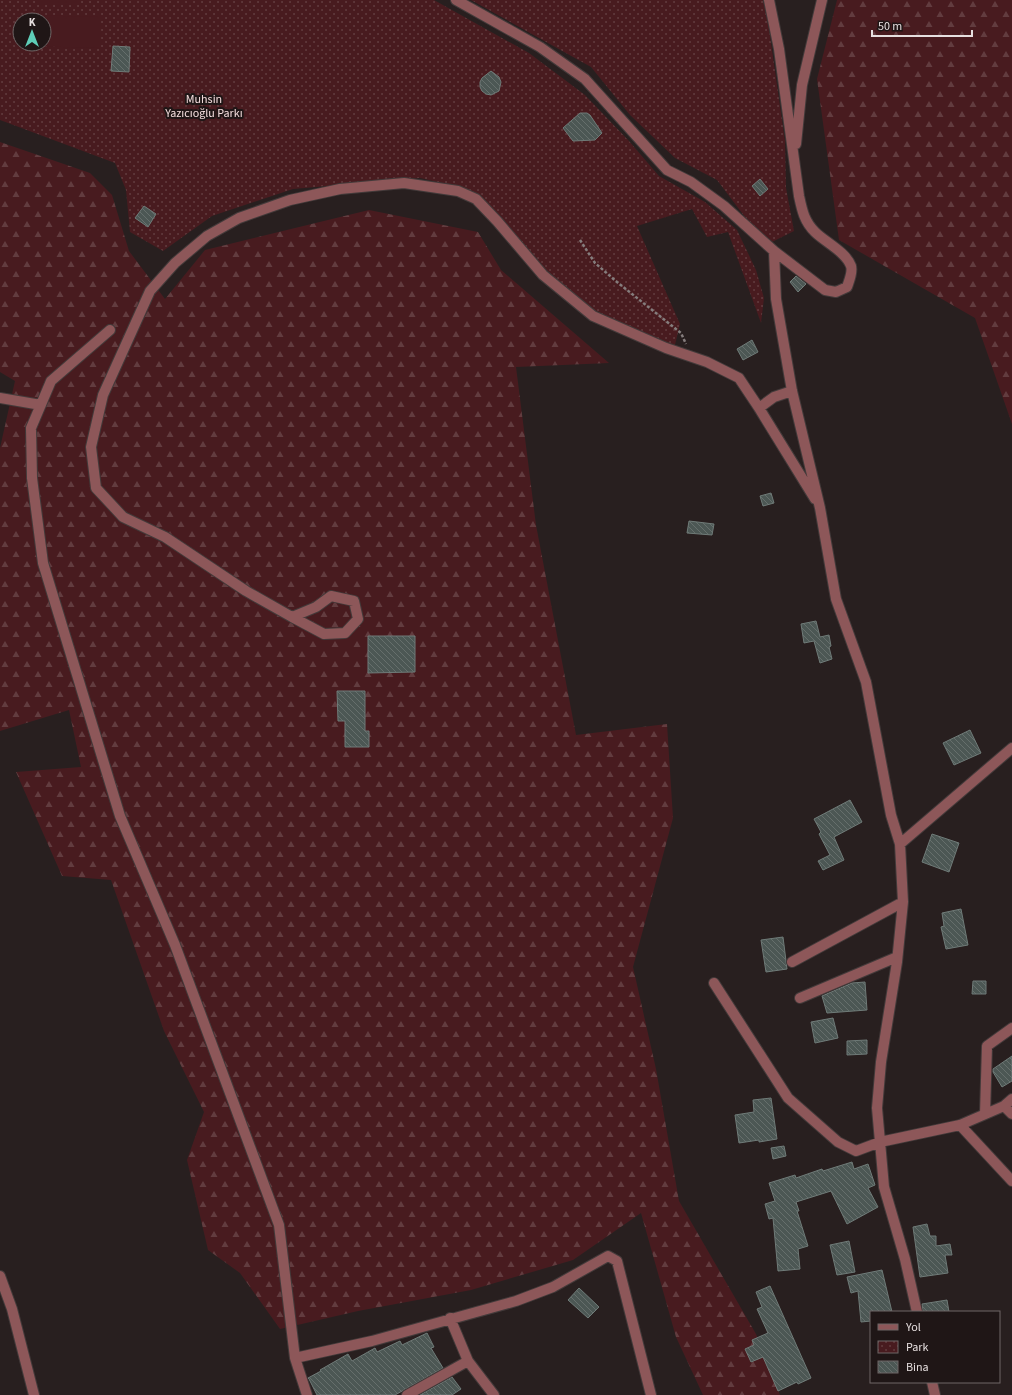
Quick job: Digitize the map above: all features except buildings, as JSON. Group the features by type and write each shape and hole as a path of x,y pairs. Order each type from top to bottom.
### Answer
{"street":[{"path":"456,0 540,47 585,79 667,170 691,182 724,206 774,251 825,290 836,292 847,287 851,277 851,267 845,257 814,232 804,217 794,160 779,49 769,0"},
{"path":"794,160 802,85 822,0"},
{"path":"292,617 316,607 331,596 354,601 358,619 345,633 324,634 292,617 246,591 165,537 123,518 96,488 91,447 103,395 150,291 175,263 207,236 239,218 290,200 340,189 404,183 458,190 476,199 498,221 543,275 593,316 666,348 707,362 739,378 820,508"},
{"path":"774,251 776,299 792,391 820,508 836,599 866,682 891,815 900,844 903,902 897,957 880,1062 878,1108 884,1187 905,1259 917,1311"},
{"path":"110,330 51,381 31,428 32,478 42,563 120,816 175,945 279,1226 295,1358 307,1395"},
{"path":"759,408 774,397 792,391"},
{"path":"0,398 41,405"},
{"path":"900,844 1012,748"},
{"path":"792,962 903,902"},
{"path":"800,998 897,957"},
{"path":"714,983 788,1098 838,1142 856,1151 880,1142 960,1125 1008,1102 1012,1114"},
{"path":"985,1114 987,1046 1012,1028"},
{"path":"960,1125 1012,1181"},
{"path":"295,1358 372,1341 450,1318 516,1301 553,1287 608,1256 617,1261 651,1395"},
{"path":"0,1276 12,1309 34,1395"},
{"path":"450,1318 468,1361 494,1395"},
{"path":"407,1395 468,1361"},
{"path":"932,1383 935,1395"}],"path":[{"path":"580,240 595,263 682,333 692,357"}],"green space":[{"name":"Muhsin Yazıcıoğlu Parkı","path":"0,0 434,0 529,53 585,95 629,141 659,176 705,202 737,230 756,270 764,298 761,323 728,232 707,237 692,209 637,226 680,324 673,353 611,328 525,260 492,211 464,188 420,178 293,189 212,216 163,251 130,232 126,190 115,163 0,120"},
{"path":"35,0 78,0 78,4 35,4"},
{"path":"471,0 763,0 769,29 785,141 786,188 794,231 766,245 717,180 675,158 630,115 591,67"},
{"path":"837,0 1012,0 1012,424 975,318 839,240 817,79"},
{"path":"52,16 99,17 99,48 52,47"},
{"path":"0,142 90,173 112,195 129,251 165,299 205,250 369,210 478,232 501,270 609,363 516,367 536,525 576,735 667,724 673,818 633,967 656,1069 679,1201 756,1334 780,1395 703,1395 676,1337 641,1213 573,1260 471,1290 358,1311 280,1329 240,1273 208,1250 187,1160 204,1112 164,1031 111,880 62,876 16,772 81,767 69,710 0,731 0,448 15,381 0,372"}]}
